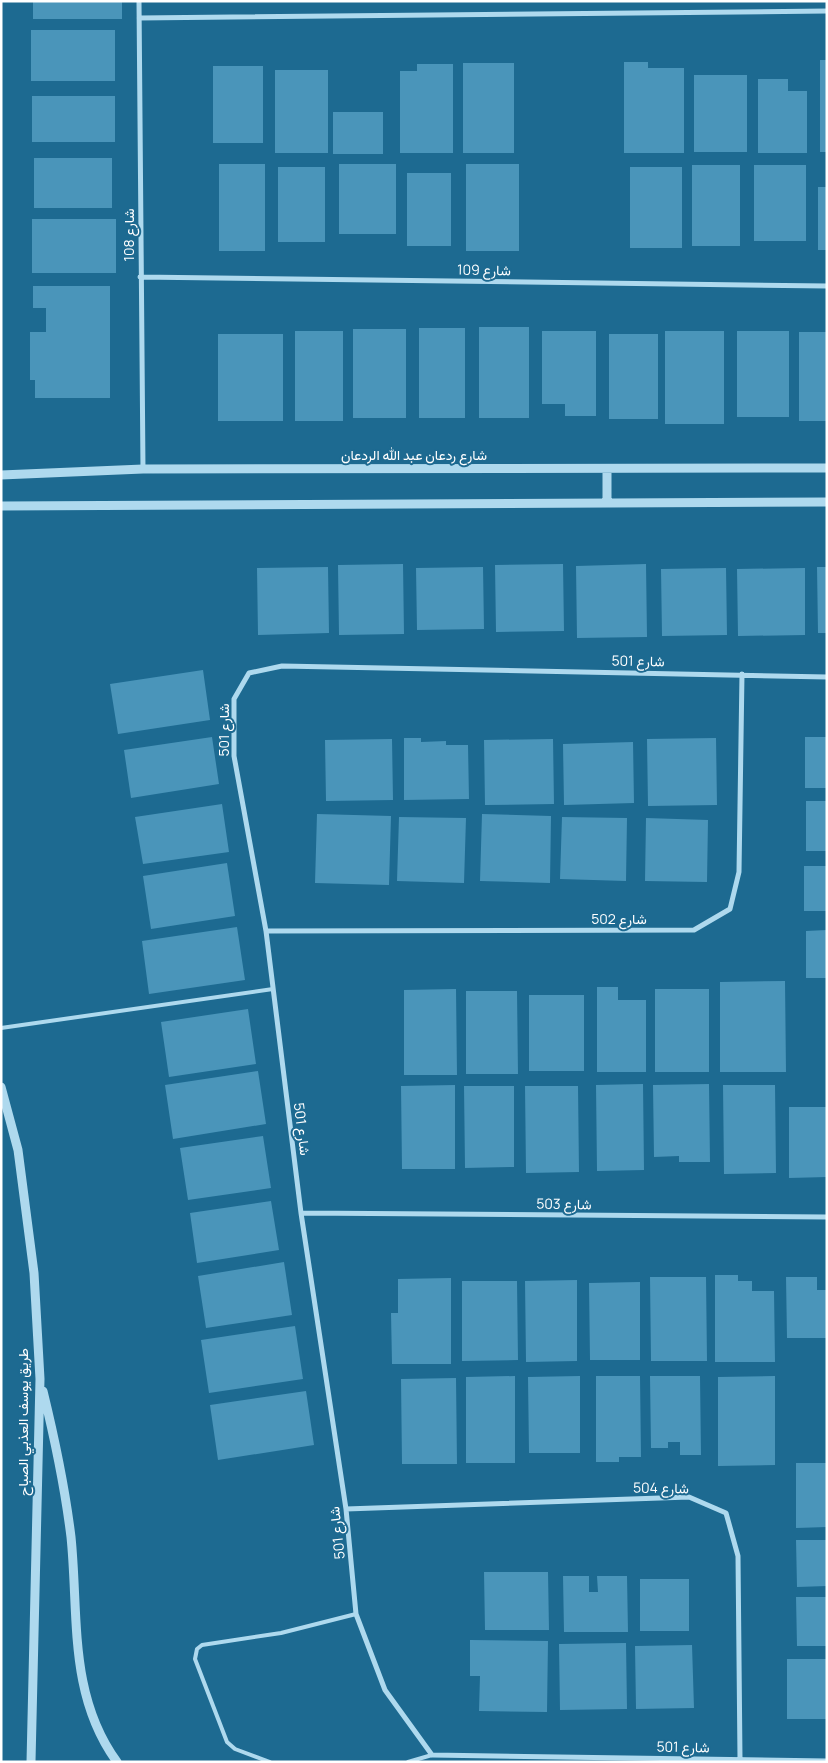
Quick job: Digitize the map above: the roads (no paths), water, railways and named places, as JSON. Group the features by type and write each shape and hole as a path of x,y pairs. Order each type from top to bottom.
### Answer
{"street":[{"name":"شارع 108","path":"139,1 143,469"},
{"path":"139,18 827,11"},
{"name":"شارع 109","path":"140,277 827,286"},
{"name":"شارع ردعان عبد الله الردعان","path":"1,475 143,469 827,468"},
{"path":"607,469 607,503"},
{"path":"1,506 827,502"},
{"name":"شارع 501","path":"827,677 282,666 249,673 234,699 234,756 266,932 301,1213 346,1509 356,1614 385,1690 432,1755 827,1761"},
{"name":"شارع 502","path":"266,932 694,930 730,909 739,872 742,674"},
{"name":"طريق يوسف العذبي الصباح","path":"1,1087 18,1150 34,1273 40,1379 30,1762"},
{"name":"شارع 503","path":"301,1213 827,1217"},
{"path":"40,1379 59,1459 70,1538 78,1659 88,1709 108,1749 117,1762"},
{"name":"شارع 504","path":"346,1509 689,1497 726,1514 738,1556 740,1759"}],"lane":[{"path":"1,1028 273,989"},
{"path":"270,1762 236,1749 227,1742 195,1659 197,1649 202,1645 282,1633 356,1614"},
{"path":"408,1762 432,1755"}]}
